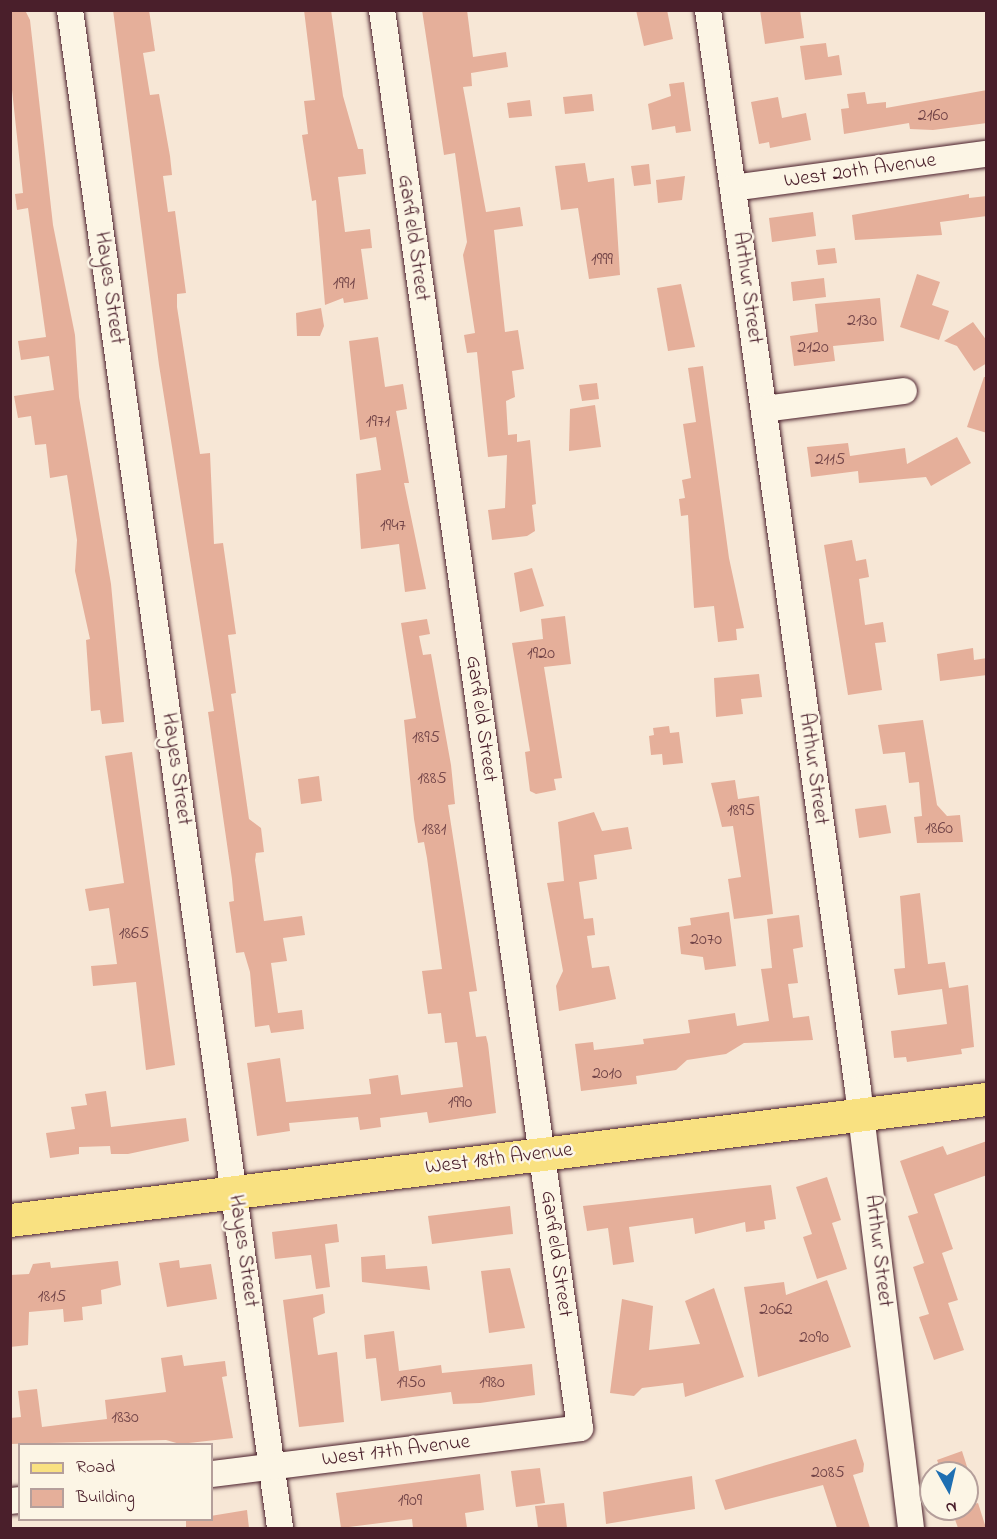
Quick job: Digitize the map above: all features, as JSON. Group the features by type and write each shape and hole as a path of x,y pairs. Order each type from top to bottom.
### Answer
{"main road":[{"name":"West 18th Avenue","path":"10,1220 987,1099"}],"street":[{"name":"Hayes Street","path":"70,10 280,1528"},
{"name":"Garfield Street","path":"382,10 580,1428"},
{"name":"Arthur Street","path":"708,10 861,1115 911,1528"},
{"name":"West 20th Avenue","path":"733,188 987,154"},
{"path":"764,409 904,391"},
{"name":"West 17th Avenue","path":"213,1474 580,1428"}],"building":[{"path":"10,10 25,10 30,20 53,225 75,335 79,397 111,584 124,722 102,724 100,710 91,711 86,640 90,639 75,571 77,540 67,475 50,478 46,444 35,445 31,416 18,418 14,396 54,390 49,356 21,360 18,341 46,337 28,208 17,210 15,194 23,193 10,71"},
{"path":"113,10 149,10 155,51 143,53 150,95 159,94 170,156 172,175 163,176 168,212 175,211 186,293 177,294 177,307 200,454 210,453 214,544 223,543 236,634 228,635 236,693 231,694 249,819 261,828 264,852 256,853 255,860 264,921 302,916 305,935 283,938 287,961 271,963 278,1013 302,1010 304,1029 271,1033 269,1025 255,1027 250,972 244,952 236,953 229,902 234,901 232,879 208,712 214,711 159,365"},
{"path":"304,10 331,10 343,96 358,149 363,149 366,174 338,177 345,232 370,229 372,248 361,249 368,299 344,303 343,298 325,305 316,200 312,201 302,135 308,134 304,101 315,100"},
{"path":"422,10 467,10 473,57 506,52 508,67 471,73 472,86 463,87 486,212 520,207 523,226 494,230 505,332 518,330 524,369 512,371 515,397 506,401 508,435 517,434 517,442 530,440 536,504 532,505 535,531 527,536 492,540 488,510 505,508 507,455 488,457 477,352 467,353 464,335 475,333 463,255 467,242 455,153 444,155"},
{"path":"636,10 667,10 673,39 644,46"},
{"path":"760,10 800,10 804,38 765,44"},
{"path":"826,43 828,57 839,55 842,75 805,80 800,46"},
{"path":"684,82 691,131 676,133 675,126 652,130 648,104 671,96 669,84"},
{"path":"987,90 987,123 933,130 910,129 909,123 844,134 841,109 849,108 847,94 865,92 867,104 886,102 886,108"},
{"path":"592,94 594,111 565,114 563,97"},
{"path":"778,97 782,118 806,113 811,140 770,148 769,142 759,144 751,102"},
{"path":"530,100 532,116 509,118 507,103"},
{"path":"585,163 588,182 614,178 620,275 589,279 578,208 561,210 555,166"},
{"path":"649,164 651,184 634,186 631,166"},
{"path":"685,176 682,200 658,203 656,180"},
{"path":"969,194 969,198 987,196 987,216 940,222 942,235 855,240 852,215"},
{"path":"813,212 816,236 772,242 769,218"},
{"path":"835,248 837,263 818,265 816,250"},
{"path":"917,274 940,282 932,305 949,311 939,340 900,327"},
{"path":"824,278 826,297 793,301 791,282"},
{"path":"681,284 695,347 668,351 657,288"},
{"path":"880,298 884,341 833,346 835,361 794,366 790,336 818,332 815,304"},
{"path":"321,308 324,326 320,336 297,336 296,313"},
{"path":"973,322 987,341 987,363 974,371 957,346 944,341"},
{"path":"378,337 385,387 403,384 407,409 396,411 409,483 404,483 426,589 405,592 399,544 361,549 356,474 381,470 376,437 360,440 349,341"},
{"path":"703,366 729,558 744,628 736,629 737,640 718,642 714,606 694,608 688,515 681,516 679,499 685,498 682,480 691,478 683,424 696,422 688,368"},
{"path":"984,377 987,377 987,433 967,427"},
{"path":"597,383 599,399 582,401 579,385"},
{"path":"595,405 601,447 569,451 570,409"},
{"path":"957,437 971,463 931,486 926,477 859,483 858,471 811,477 807,447 848,443 850,456 905,448 907,464"},
{"path":"852,540 856,561 866,559 869,577 859,579 865,625 883,622 886,642 875,643 882,690 848,695 824,545"},
{"path":"532,568 544,606 520,612 514,573"},
{"path":"565,616 571,664 544,667 562,778 554,779 556,790 536,794 530,791 525,752 530,751 512,643 543,639 541,619"},
{"path":"427,619 430,634 419,636 423,655 431,654 451,765 455,804 448,805 477,991 469,992 476,1037 486,1036 488,1044 496,1113 429,1123 427,1112 380,1118 381,1127 360,1130 358,1117 289,1123 290,1131 257,1136 247,1063 280,1058 286,1102 371,1094 369,1079 398,1075 401,1095 463,1087 457,1042 445,1043 441,1013 428,1014 422,971 442,969 427,858 424,842 418,843 414,819 404,720 416,718 401,623"},
{"path":"973,648 974,660 987,658 987,675 940,681 937,654"},
{"path":"759,674 762,697 741,699 743,714 716,717 714,678"},
{"path":"923,720 937,805 947,816 960,815 963,842 917,843 914,817 922,816 919,782 909,783 905,752 883,754 878,725"},
{"path":"669,726 670,733 679,732 683,763 663,765 662,754 651,755 649,736 654,735 653,728"},
{"path":"132,752 175,1065 146,1070 136,982 93,986 91,966 117,964 109,908 89,911 85,889 124,883 105,756"},
{"path":"319,776 322,801 301,804 298,779"},
{"path":"735,780 738,799 759,796 773,914 734,919 728,879 741,877 733,826 722,827 711,783"},
{"path":"886,805 891,833 859,838 855,809"},
{"path":"594,812 602,831 628,827 632,849 594,855 597,879 579,882 584,919 593,918 595,935 587,936 592,968 609,966 616,999 559,1011 556,986 563,971 547,883 564,881 558,822"},
{"path":"920,893 928,964 945,962 949,988 968,985 974,1047 961,1049 962,1054 907,1062 906,1057 894,1058 891,1031 947,1024 942,989 898,995 894,969 905,968 900,896"},
{"path":"729,912 736,966 705,970 703,957 681,954 678,927 691,925 690,918"},
{"path":"799,915 803,947 793,949 798,983 788,984 793,1018 809,1016 813,1040 744,1043 726,1054 687,1060 676,1070 636,1076 637,1084 581,1091 575,1044 593,1042 594,1050 644,1044 643,1039 690,1033 688,1020 735,1013 737,1026 769,1021 761,969 772,968 767,919"},
{"path":"106,1091 111,1127 186,1118 189,1141 128,1154 111,1154 110,1146 79,1147 79,1154 50,1158 46,1133 75,1129 71,1107 87,1105 85,1094"},
{"path":"987,1141 987,1175 934,1194 953,1249 942,1253 958,1300 948,1303 964,1350 934,1360 919,1317 929,1314 913,1267 924,1263 908,1216 918,1213 900,1161 943,1146 947,1155"},
{"path":"827,1177 841,1220 832,1223 847,1269 817,1279 803,1237 812,1234 796,1187"},
{"path":"771,1185 776,1219 764,1221 765,1229 746,1232 745,1222 695,1234 693,1218 629,1227 634,1262 613,1265 608,1228 587,1231 583,1206"},
{"path":"510,1206 513,1234 432,1244 428,1216"},
{"path":"337,1224 339,1242 325,1244 330,1287 316,1289 311,1255 275,1259 272,1232"},
{"path":"385,1255 386,1269 427,1266 430,1290 362,1282 361,1257"},
{"path":"179,1260 180,1268 211,1264 217,1299 167,1307 159,1263"},
{"path":"118,1261 121,1285 101,1290 102,1304 82,1307 83,1320 64,1322 63,1309 29,1312 28,1345 10,1347 10,1275 29,1274 33,1264 50,1262 51,1268"},
{"path":"510,1268 525,1328 489,1333 481,1271"},
{"path":"827,1280 851,1347 758,1377 744,1287 784,1282 786,1295"},
{"path":"714,1288 744,1377 685,1397 683,1383 642,1388 634,1396 610,1393 622,1299 653,1306 649,1350 700,1344 685,1301"},
{"path":"323,1294 325,1313 313,1318 318,1355 337,1352 344,1422 299,1427 283,1300"},
{"path":"394,1331 399,1371 441,1365 442,1373 532,1364 535,1395 480,1403 453,1404 451,1392 381,1401 376,1358 366,1359 364,1335"},
{"path":"182,1355 184,1366 225,1361 227,1376 222,1377 233,1438 189,1443 166,1440 10,1444 10,1418 21,1417 18,1391 37,1389 42,1427 107,1419 105,1400 166,1392 161,1358"},
{"path":"856,1439 864,1464 863,1472 853,1475 870,1528 837,1528 823,1485 725,1510 715,1480"},
{"path":"962,1451 965,1461 937,1461"},
{"path":"540,1468 545,1503 516,1507 511,1471"},
{"path":"480,1474 484,1510 465,1513 467,1528 413,1528 412,1519 341,1528 336,1493"},
{"path":"692,1476 695,1509 606,1524 603,1492"},
{"path":"564,1503 567,1528 538,1528 535,1506"},
{"path":"979,1506 986,1528 958,1528 956,1521 979,1521"},
{"path":"247,1510 249,1528 186,1528 186,1521 213,1521 213,1516"}]}
